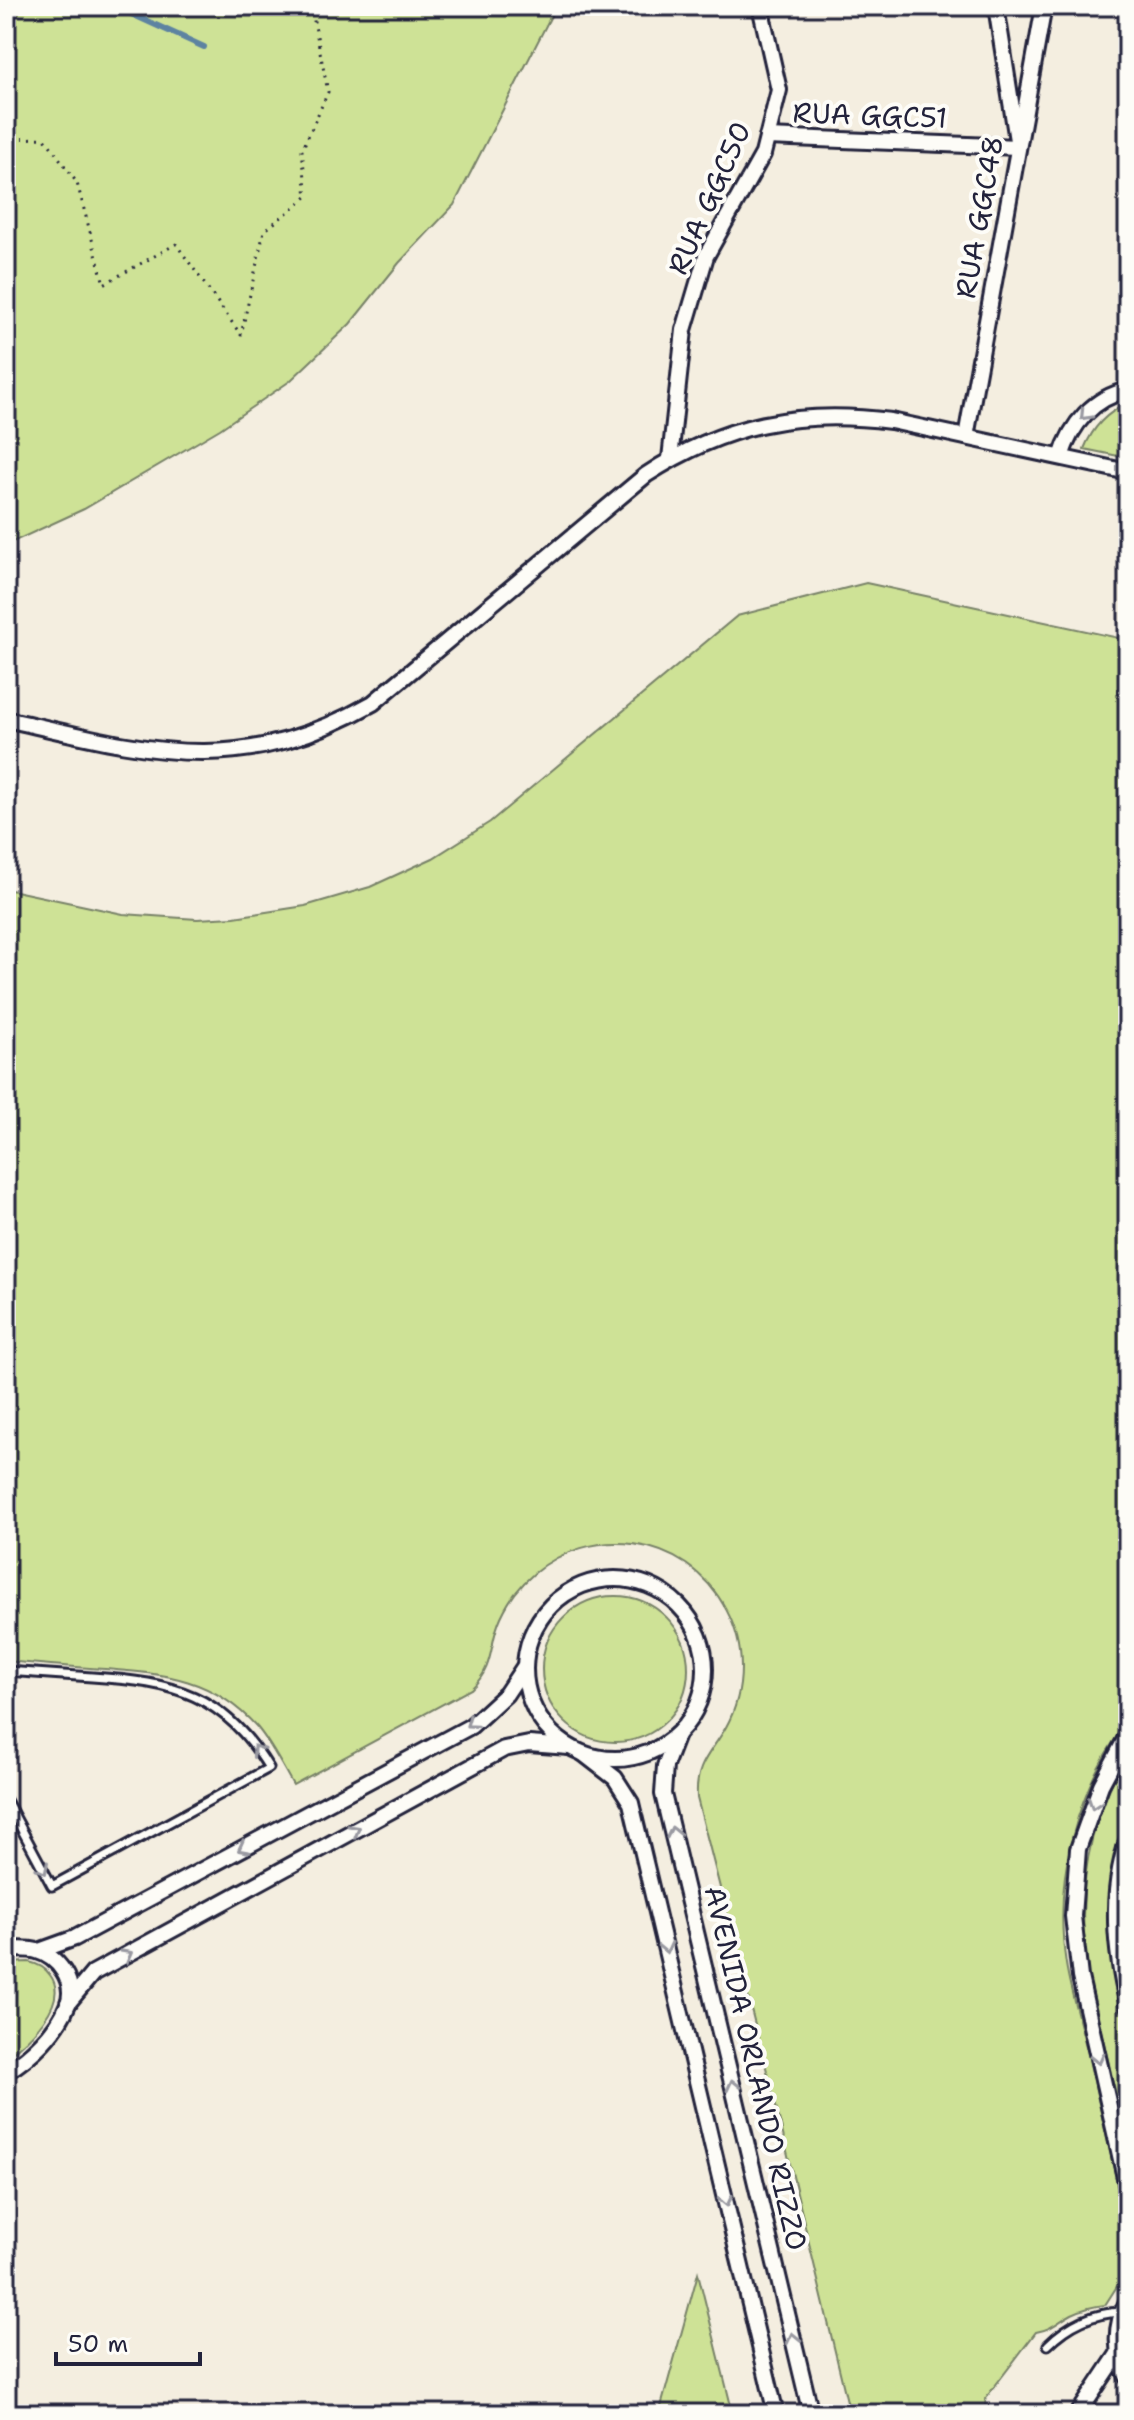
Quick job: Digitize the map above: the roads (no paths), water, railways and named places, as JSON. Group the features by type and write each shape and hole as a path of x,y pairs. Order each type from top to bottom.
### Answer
{"street":[{"name":"RUA GGC50","path":"670,459 684,330 706,256 763,154 779,90 760,6"},
{"path":"996,6 1018,147"},
{"name":"RUA GGC48","path":"966,437 1044,6"},
{"name":"RUA GGC51","path":"767,137 1018,147"},
{"path":"1061,457 1065,442 1082,416 1107,397 1128,390"},
{"path":"6,719 115,744 177,753 240,751 295,739 322,729 373,703 623,493 670,459 751,426 806,417 863,417 1128,472"},
{"path":"606,1578 641,1582 658,1589 685,1611 702,1641 706,1676 703,1693 693,1716 677,1735 649,1753 600,1758 569,1747 556,1737 536,1713 529,1698 524,1667 530,1636 546,1609 573,1589 606,1578"},
{"path":"39,1951 75,1938 471,1726 506,1694 524,1667"},
{"path":"1128,1734 1101,1785 1078,1849 1073,1916 1080,1977 1128,2191"},
{"name":"AVENIDA ORLANDO RIZZO","path":"677,1735 665,1766 663,1794 811,2414"},
{"path":"6,2072 46,2038 68,2003 93,1973 504,1749 529,1744 569,1747"},
{"path":"584,1754 615,1778 631,1803 776,2414"},
{"path":"1128,1839 1120,1862 1114,1916 1119,1969 1128,2006"},
{"path":"6,1950 30,1949 56,1961 69,1985 68,2003"},
{"path":"1125,2306 1117,2340 1118,2354 1128,2378"},
{"path":"1078,2414 1118,2354"}],"lane":[{"path":"6,1671 127,1679 172,1687 212,1706 230,1720 252,1742 269,1768 52,1886 6,1800"},
{"path":"1048,2345 1083,2319 1125,2306"}],"waterway":[{"path":"114,6 204,47"}]}
